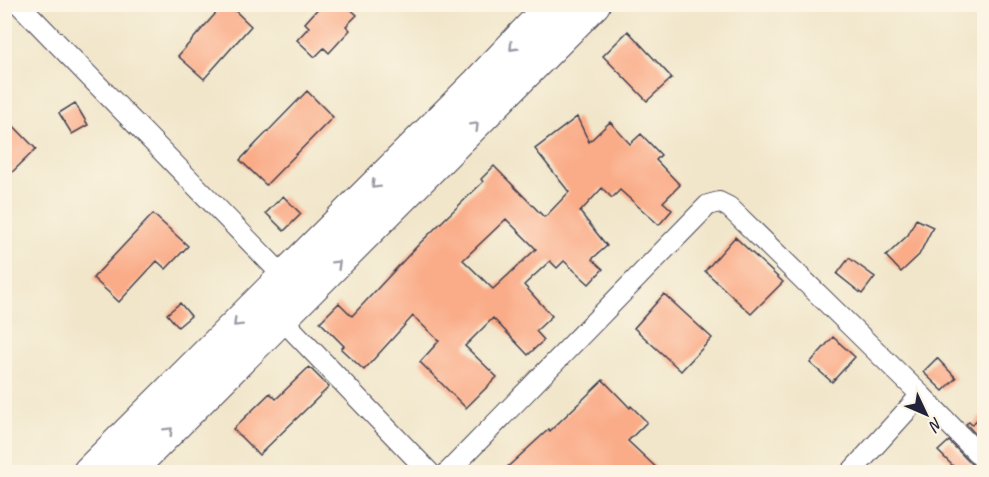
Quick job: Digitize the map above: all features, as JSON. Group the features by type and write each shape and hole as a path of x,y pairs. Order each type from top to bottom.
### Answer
{"main road":[{"path":"294,286 553,4"},
{"path":"89,472 271,308 594,4"},
{"path":"128,472 271,308"}],"street":[{"path":"19,4 294,286"},
{"path":"448,472 708,205 718,202 729,207 984,460"},
{"path":"271,308 429,472"},
{"path":"851,472 921,395"}],"building":[{"path":"224,4 228,4 251,26 204,79 178,56"},
{"path":"322,4 345,4 357,15 346,26 350,30 329,53 324,48 315,57 297,40 309,27 305,23"},
{"path":"628,31 672,78 647,101 603,56"},
{"path":"307,91 333,117 266,185 240,160"},
{"path":"75,103 88,125 72,134 59,113"},
{"path":"4,116 36,149 4,180"},
{"path":"577,117 589,142 610,122 630,144 641,134 661,155 656,160 680,185 663,202 672,210 659,225 620,190 612,198 602,188 580,212 607,246 592,259 603,269 589,284 564,261 557,268 550,261 524,285 552,316 536,331 544,340 528,355 493,318 465,346 497,377 466,408 420,362 439,341 413,316 364,370 341,349 344,346 320,322 339,303 352,316 420,243 483,182 481,179 494,166 544,217 547,215 569,192 535,149","holes":["506,219 536,249 493,289 463,260"]},
{"path":"283,196 301,214 284,231 266,213"},
{"path":"153,214 188,246 166,269 157,261 119,302 93,278"},
{"path":"916,219 933,227 919,255 901,272 886,256 908,235"},
{"path":"735,237 783,282 751,314 705,271"},
{"path":"849,258 875,277 862,294 837,274"},
{"path":"664,294 712,338 681,371 634,328"},
{"path":"180,303 191,316 178,327 167,314"},
{"path":"833,337 855,357 832,382 810,363"},
{"path":"937,358 956,378 943,391 923,372"},
{"path":"309,367 329,387 259,455 233,429 270,393 276,399"},
{"path":"603,380 647,422 628,441 661,472 502,472 549,429 550,431"},
{"path":"984,412 984,443 966,424 969,422 972,425"},
{"path":"949,441 979,471 959,472 938,451"}]}
